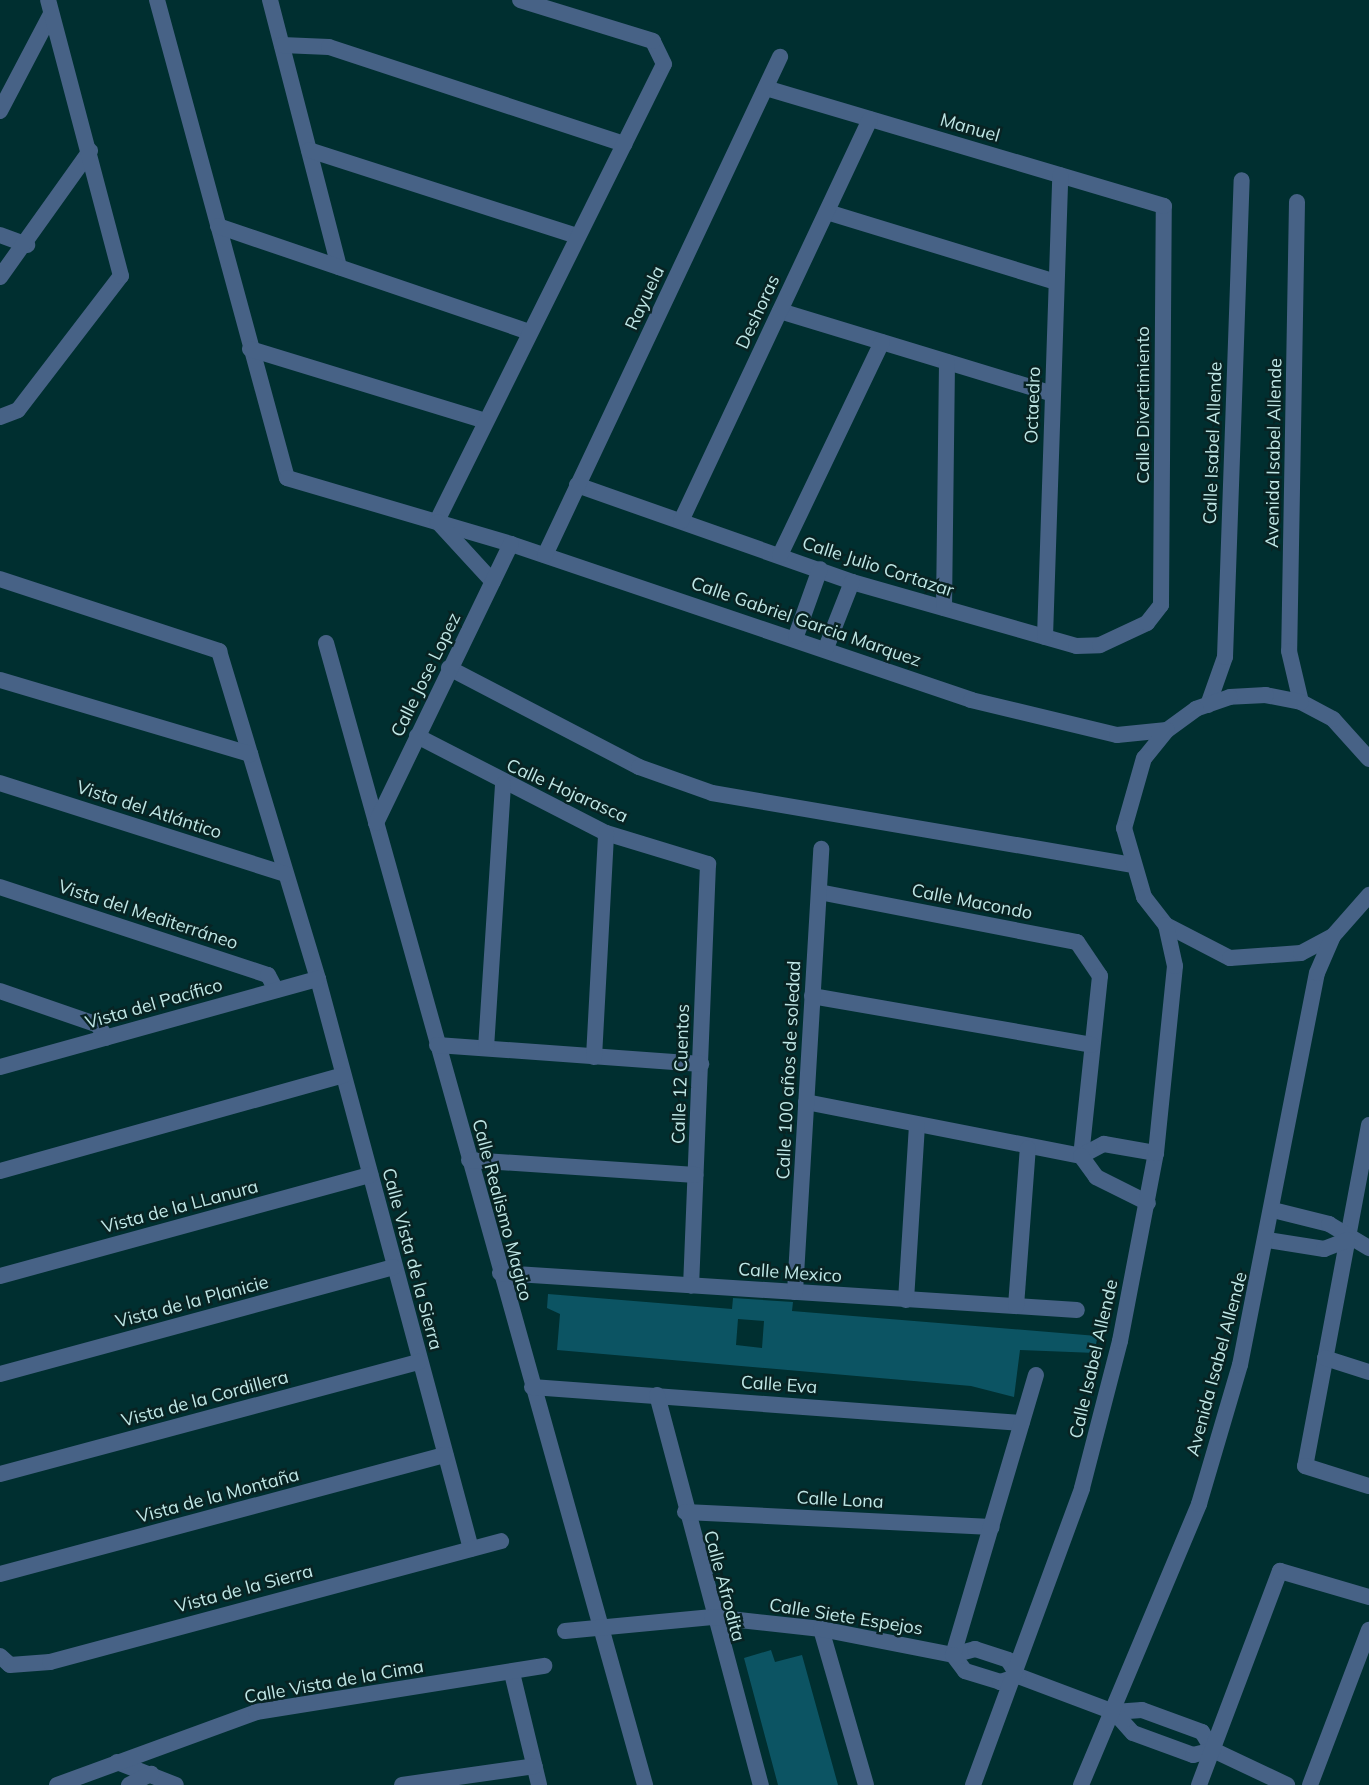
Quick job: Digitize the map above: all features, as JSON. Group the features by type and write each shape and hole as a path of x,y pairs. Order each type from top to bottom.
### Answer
{"street":[{"path":"157,0 250,349 485,421"},
{"path":"270,0 339,267"},
{"path":"492,582 437,521 527,331 664,64 662,50 653,41 520,0"},
{"path":"0,111 50,7"},
{"path":"0,417 18,410 121,276 50,7"},
{"path":"282,46 329,47 624,144"},
{"name":"Rayuela","path":"545,555 780,57"},
{"name":"Manuel","path":"766,88 1164,206"},
{"name":"Deshoras","path":"681,521 870,119"},
{"path":"309,150 577,236"},
{"path":"0,277 27,245 90,151"},
{"name":"Octaedro","path":"1045,637 1060,175"},
{"name":"Calle Isabel Allende","path":"1208,705 1225,657 1242,180"},
{"name":"Avenida Isabel Allende","path":"1297,202 1289,651 1301,702"},
{"name":"Calle Divertimiento","path":"1161,605 1164,206"},
{"path":"827,212 1056,282"},
{"path":"218,226 527,331"},
{"path":"0,235 27,245"},
{"path":"780,311 1053,394"},
{"path":"780,555 882,342"},
{"name":"Calle Gabriel Garcia Marquez","path":"250,349 287,478 511,544 796,636 998,706 1117,735 1167,730"},
{"path":"944,608 947,362"},
{"name":"Calle Julio Cortazar","path":"578,485 852,582 1045,637 1100,645 1147,623 1161,605"},
{"name":"Calle Jose Lopez","path":"376,823 511,544"},
{"path":"796,636 820,569"},
{"name":"Calle Vista de la Sierra","path":"0,579 219,651 318,979 471,1549"},
{"path":"826,648 852,582"},
{"name":"Calle Realismo Magico","path":"326,643 645,1785"},
{"path":"449,668 639,767 712,793 1129,863"},
{"path":"0,680 250,754"},
{"path":"1369,759 1333,719 1301,702 1266,695 1208,705 1167,730 1144,758 1129,792 1124,828 1129,863 1144,897 1166,925 1196,946 1242,959 1301,953 1333,936 1369,895"},
{"name":"Calle Hojarasca","path":"417,736 503,785 606,833 708,864"},
{"name":"Vista del Atlántico","path":"0,783 286,874"},
{"path":"486,1048 503,785"},
{"path":"594,1056 606,833"},
{"name":"Calle 100 años de soledad","path":"795,1292 821,849"},
{"name":"Calle 12 Cuentos","path":"691,1286 708,864"},
{"name":"Vista del Mediterráneo","path":"0,887 268,975 276,990"},
{"name":"Calle Macondo","path":"819,892 1077,942 1100,976 1092,1045"},
{"name":"Calle Isabel Allende","path":"973,1785 1018,1676 1082,1488 1148,1203 1156,1153 1175,966 1166,925"},
{"name":"Avenida Isabel Allende","path":"1081,1785 1114,1712 1199,1504 1268,1240 1317,973 1333,936"},
{"name":"Vista del Pacífico","path":"0,1067 318,979"},
{"path":"0,991 98,1025 106,1038"},
{"path":"812,996 1092,1045 1081,1156 1096,1177 1148,1203"},
{"path":"437,1045 701,1065"},
{"path":"0,1171 343,1074"},
{"path":"806,1102 1028,1148 1081,1156 1104,1144 1156,1153"},
{"path":"906,1300 917,1125"},
{"path":"1369,1125 1362,1189 1347,1240 1305,1466 1369,1486"},
{"path":"1016,1306 1028,1148"},
{"path":"469,1160 696,1175"},
{"name":"Vista de la LLanura","path":"0,1276 370,1175"},
{"path":"1273,1210 1329,1224 1347,1240 1369,1248"},
{"path":"1268,1240 1324,1249 1347,1240"},
{"name":"Vista de la Planicie","path":"0,1374 394,1267"},
{"name":"Calle Mexico","path":"500,1273 1077,1310"},
{"path":"1325,1358 1369,1372"},
{"name":"Vista de la Cordillera","path":"0,1474 419,1362"},
{"path":"953,1655 1036,1375"},
{"name":"Calle Eva","path":"532,1387 1022,1423"},
{"name":"Calle Afrodita","path":"657,1395 712,1617 761,1785"},
{"name":"Vista de la Montaña","path":"0,1574 445,1455"},
{"name":"Calle Lona","path":"685,1512 992,1527"},
{"name":"Vista de la Sierra","path":"0,1656 10,1665 50,1662 501,1541"},
{"path":"1199,1785 1273,1579 1290,1571 1369,1597"},
{"name":"Calle Siete Espejos","path":"565,1631 712,1617 821,1629 953,1655 967,1649 1012,1664 1018,1676"},
{"path":"821,1629 866,1785"},
{"path":"1310,1785 1369,1630"},
{"name":"Calle Siete Espejos","path":"953,1655 965,1671 1000,1682 1018,1676 1114,1712"},
{"name":"Calle Vista de la Cima","path":"57,1785 256,1712 544,1666"},
{"path":"512,1673 539,1785"},
{"path":"1114,1712 1142,1710 1202,1732 1213,1749 1287,1785"},
{"path":"1114,1712 1133,1733 1162,1744 1192,1755 1213,1749"},
{"path":"1162,1744 1172,1721"},
{"path":"117,1762 176,1785"},
{"path":"402,1785 535,1766"},
{"path":"129,1785 152,1774"}],"building":[{"path":"548,1294 732,1309 733,1298 793,1302 792,1311 1097,1336 1096,1353 1020,1350 1014,1397 971,1386 557,1350 560,1314 547,1308","holes":["738,1319 764,1321 762,1348 736,1345"]},
{"path":"771,1650 775,1662 802,1655 838,1785 778,1785 744,1658"}]}
